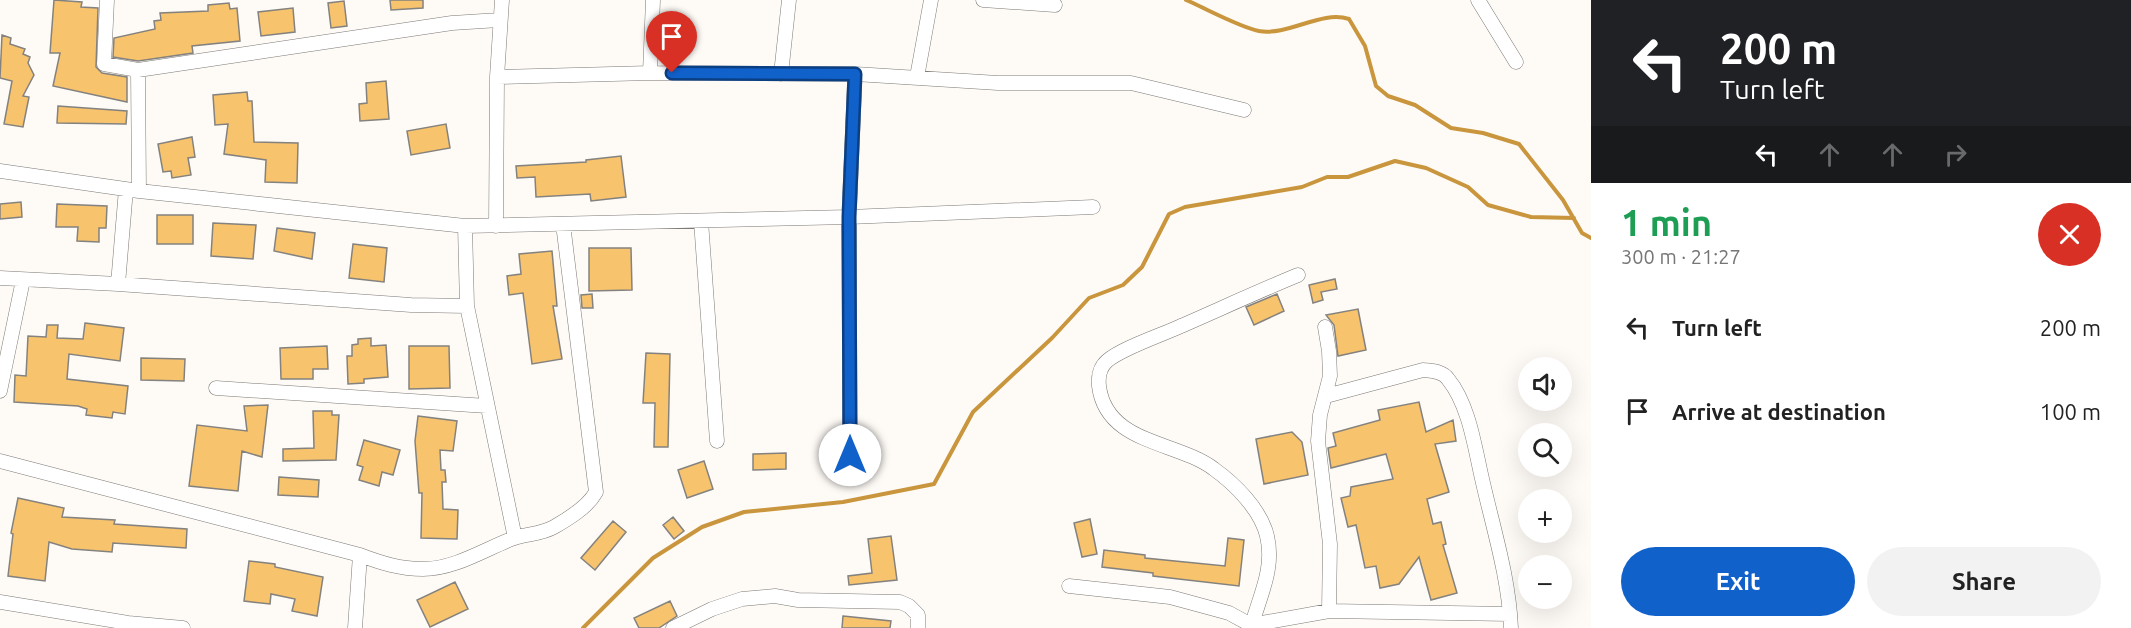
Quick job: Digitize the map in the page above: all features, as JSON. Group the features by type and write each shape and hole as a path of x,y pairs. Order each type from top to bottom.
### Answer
{"street":[{"path":"107,0 104,64 138,70 452,23 499,20"},
{"path":"496,226 497,77 502,0"},
{"path":"650,73 653,0"},
{"path":"781,74 789,0"},
{"path":"917,77 931,0"},
{"path":"983,0 1055,5"},
{"path":"1478,0 1516,62"},
{"path":"117,284 133,190 138,70"},
{"path":"497,77 650,73 855,74 998,83 1131,83 1244,110"},
{"path":"850,455 849,217 855,74"},
{"path":"0,171 133,190 465,226 849,217 1093,207"},
{"path":"702,221 717,441"},
{"path":"0,461 360,555 391,566 424,569 477,555 515,538 552,528 584,506 596,492 562,224"},
{"path":"465,226 467,306 515,538"},
{"path":"1251,626 1270,566 1267,534 1251,504 1214,469 1178,450 1146,441 1126,428 1111,414 1100,394 1098,376 1107,361 1149,340 1298,275"},
{"path":"0,278 411,305 467,306"},
{"path":"0,391 23,280"},
{"path":"1325,327 1330,376 1320,415 1318,441 1330,544 1329,611"},
{"path":"1069,586 1170,597 1229,614 1251,626 1329,611 1511,621 1500,554 1474,447 1462,404 1448,377 1437,372 1423,370 1326,396"},
{"path":"216,388 487,406"},
{"path":"355,628 360,555"},
{"path":"673,628 712,609 742,599 775,596 798,600 900,602 909,606 918,615 918,628"},
{"path":"0,602 128,625 183,628"}],"building":[{"path":"54,0 82,2 81,7 98,8 96,67 102,73 127,77 127,102 53,86 60,53 50,53"},
{"path":"390,0 423,0 423,8 391,10"},
{"path":"344,1 347,26 331,28 328,3"},
{"path":"229,3 230,9 237,8 240,41 192,46 193,53 138,61 113,57 114,38 155,29 154,21 161,20 160,13 208,11 208,5"},
{"path":"293,8 295,32 261,36 258,12"},
{"path":"2,35 11,38 10,44 25,49 23,54 30,57 28,63 34,75 23,96 29,97 23,127 4,124 12,81 0,78"},
{"path":"386,81 389,119 360,121 359,104 367,103 366,83"},
{"path":"247,92 248,101 252,101 254,142 298,143 297,183 265,182 266,160 224,154 228,124 215,125 213,95"},
{"path":"58,106 127,111 126,124 57,123"},
{"path":"446,124 450,148 411,155 407,131"},
{"path":"192,137 195,157 188,158 191,175 172,178 171,171 163,172 158,144"},
{"path":"621,156 626,197 591,201 590,194 536,197 535,177 517,178 516,166 586,162 586,160"},
{"path":"21,202 22,217 0,219 0,204"},
{"path":"57,204 107,206 106,228 99,228 99,242 77,241 78,227 56,227"},
{"path":"157,215 193,215 193,244 157,244"},
{"path":"213,223 256,225 253,259 211,256"},
{"path":"277,228 315,233 312,259 274,251"},
{"path":"353,244 387,248 384,282 349,278"},
{"path":"589,248 631,248 632,290 589,291"},
{"path":"552,251 557,306 553,306 562,359 532,364 523,293 509,295 507,276 521,274 519,254"},
{"path":"1335,279 1337,289 1321,292 1323,300 1313,303 1309,285"},
{"path":"592,294 593,308 582,308 581,295"},
{"path":"1277,294 1284,311 1254,325 1246,307"},
{"path":"1358,309 1366,350 1338,356 1334,325 1326,315"},
{"path":"85,323 124,328 120,361 69,354 67,379 128,386 125,414 113,412 112,418 86,415 87,409 78,406 14,402 15,375 26,376 28,336 46,337 47,325 58,325 57,338 83,339"},
{"path":"371,338 371,346 386,345 388,377 364,379 364,383 348,384 347,356 352,356 352,345 358,344 358,339"},
{"path":"327,346 328,369 313,369 313,379 281,379 280,348"},
{"path":"409,346 449,346 450,388 409,389"},
{"path":"646,353 670,354 668,447 654,447 655,403 643,403"},
{"path":"141,358 185,359 184,381 141,380"},
{"path":"1419,402 1426,432 1453,420 1456,441 1435,444 1449,492 1427,499 1433,524 1441,522 1446,544 1443,545 1457,593 1431,600 1419,557 1399,584 1380,588 1376,566 1365,568 1356,525 1348,527 1341,498 1350,496 1351,487 1393,479 1386,454 1331,468 1328,448 1336,446 1333,433 1380,420 1378,410"},
{"path":"268,405 262,457 242,451 238,491 189,486 197,425 247,431 244,406"},
{"path":"313,411 332,411 332,415 339,415 336,460 283,461 283,449 314,448"},
{"path":"418,416 457,421 453,451 440,450 441,470 445,470 446,482 442,482 443,509 458,510 457,539 421,538 422,493 419,493 415,441"},
{"path":"1292,432 1302,442 1308,475 1264,484 1256,439"},
{"path":"364,440 400,450 393,475 382,472 379,486 359,480 363,467 357,465"},
{"path":"786,453 786,469 753,470 753,454"},
{"path":"704,461 713,489 687,498 678,470"},
{"path":"279,477 319,480 318,497 278,495"},
{"path":"18,498 64,508 62,517 115,520 114,524 187,529 186,548 113,543 112,552 72,549 49,542 45,581 8,576 13,534 11,533"},
{"path":"673,517 684,531 674,539 663,525"},
{"path":"1090,519 1097,554 1082,557 1074,523"},
{"path":"613,521 626,532 595,570 581,558"},
{"path":"891,536 897,580 849,585 848,576 872,573 868,539"},
{"path":"1228,538 1244,540 1239,586 1153,576 1153,573 1102,567 1104,550 1145,555 1145,558 1225,566"},
{"path":"249,561 275,564 275,567 323,577 317,616 292,611 295,599 271,594 270,604 244,601"},
{"path":"455,582 468,609 430,627 417,600"},
{"path":"670,601 677,616 659,628 639,628 634,618"},
{"path":"843,616 891,621 890,628 842,628"}],"waterway":[{"path":"1186,0 1232,22 1259,31 1282,30 1327,18 1349,19 1365,46 1376,86 1388,96 1415,105 1451,128 1483,133 1519,144 1563,200 1582,233 1591,238"},
{"path":"583,628 653,558 702,527 744,512 843,502 934,484 973,412 1052,338 1089,298 1123,285 1142,267 1169,214 1185,207 1302,187 1327,177 1348,177 1395,161 1426,168 1468,187 1488,205 1531,217 1574,218"}],"route":[{"path":"672,73 855,74 849,217 850,455"}]}
